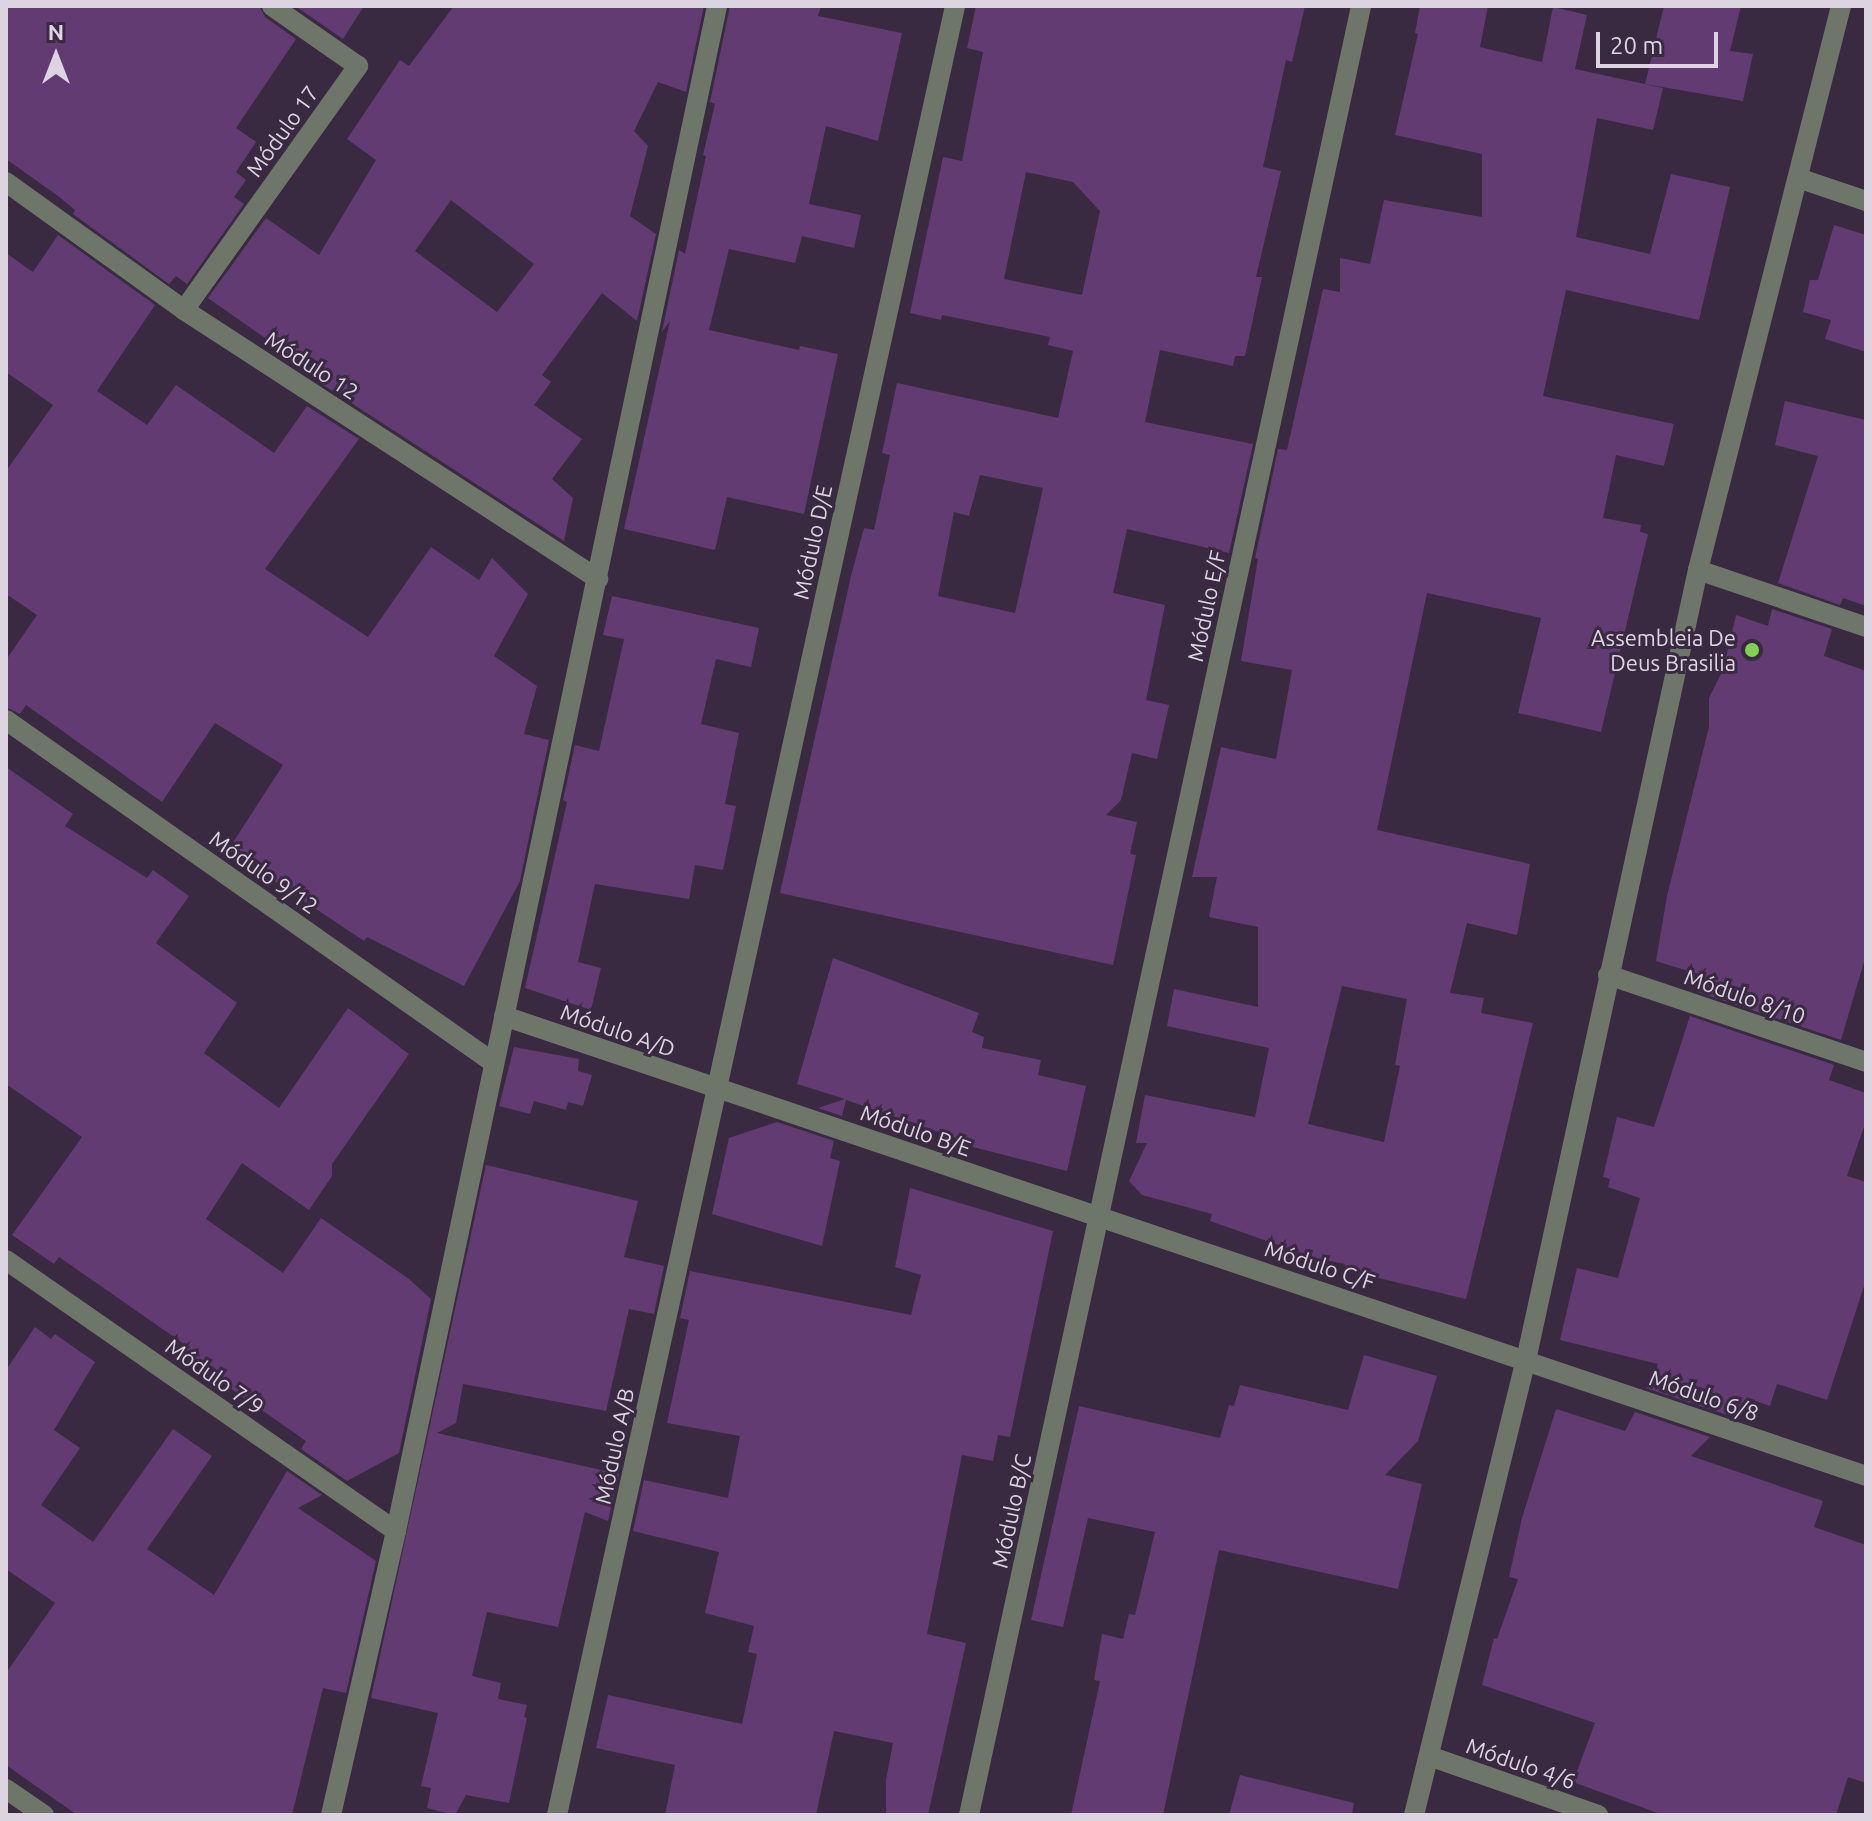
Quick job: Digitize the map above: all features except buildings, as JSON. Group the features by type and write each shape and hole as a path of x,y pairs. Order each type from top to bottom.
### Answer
{"street":[{"name":"Módulo 17","path":"184,310 358,66 272,6"},
{"path":"331,1815 396,1531 717,6"},
{"name":"Módulo D/E","path":"717,1088 955,6"},
{"name":"Módulo E/F","path":"1099,1217 1361,6"},
{"path":"1414,1815 1526,1360 1698,570 1841,6"},
{"path":"1798,178 1866,201"},
{"name":"Módulo 12","path":"6,182 184,310 598,579"},
{"path":"1698,570 1866,627"},
{"name":"Módulo 9/12","path":"6,720 494,1063"},
{"name":"Módulo 8/10","path":"1608,975 1866,1062"},
{"name":"Módulo A/D","path":"504,1016 717,1088"},
{"name":"Módulo B/E","path":"717,1088 1099,1217"},
{"name":"Módulo A/B","path":"557,1815 717,1088"},
{"name":"Módulo C/F","path":"1099,1217 1526,1360"},
{"name":"Módulo B/C","path":"969,1815 1099,1217"},
{"name":"Módulo 7/9","path":"6,1260 396,1531"},
{"name":"Módulo 6/8","path":"1526,1360 1866,1476"},
{"name":"Módulo 4/6","path":"1429,1756 1598,1815"},
{"path":"6,1789 44,1815"}],"place":[{"name":"Assembleia De Deus Brasilia","path":"1752,650"}]}
